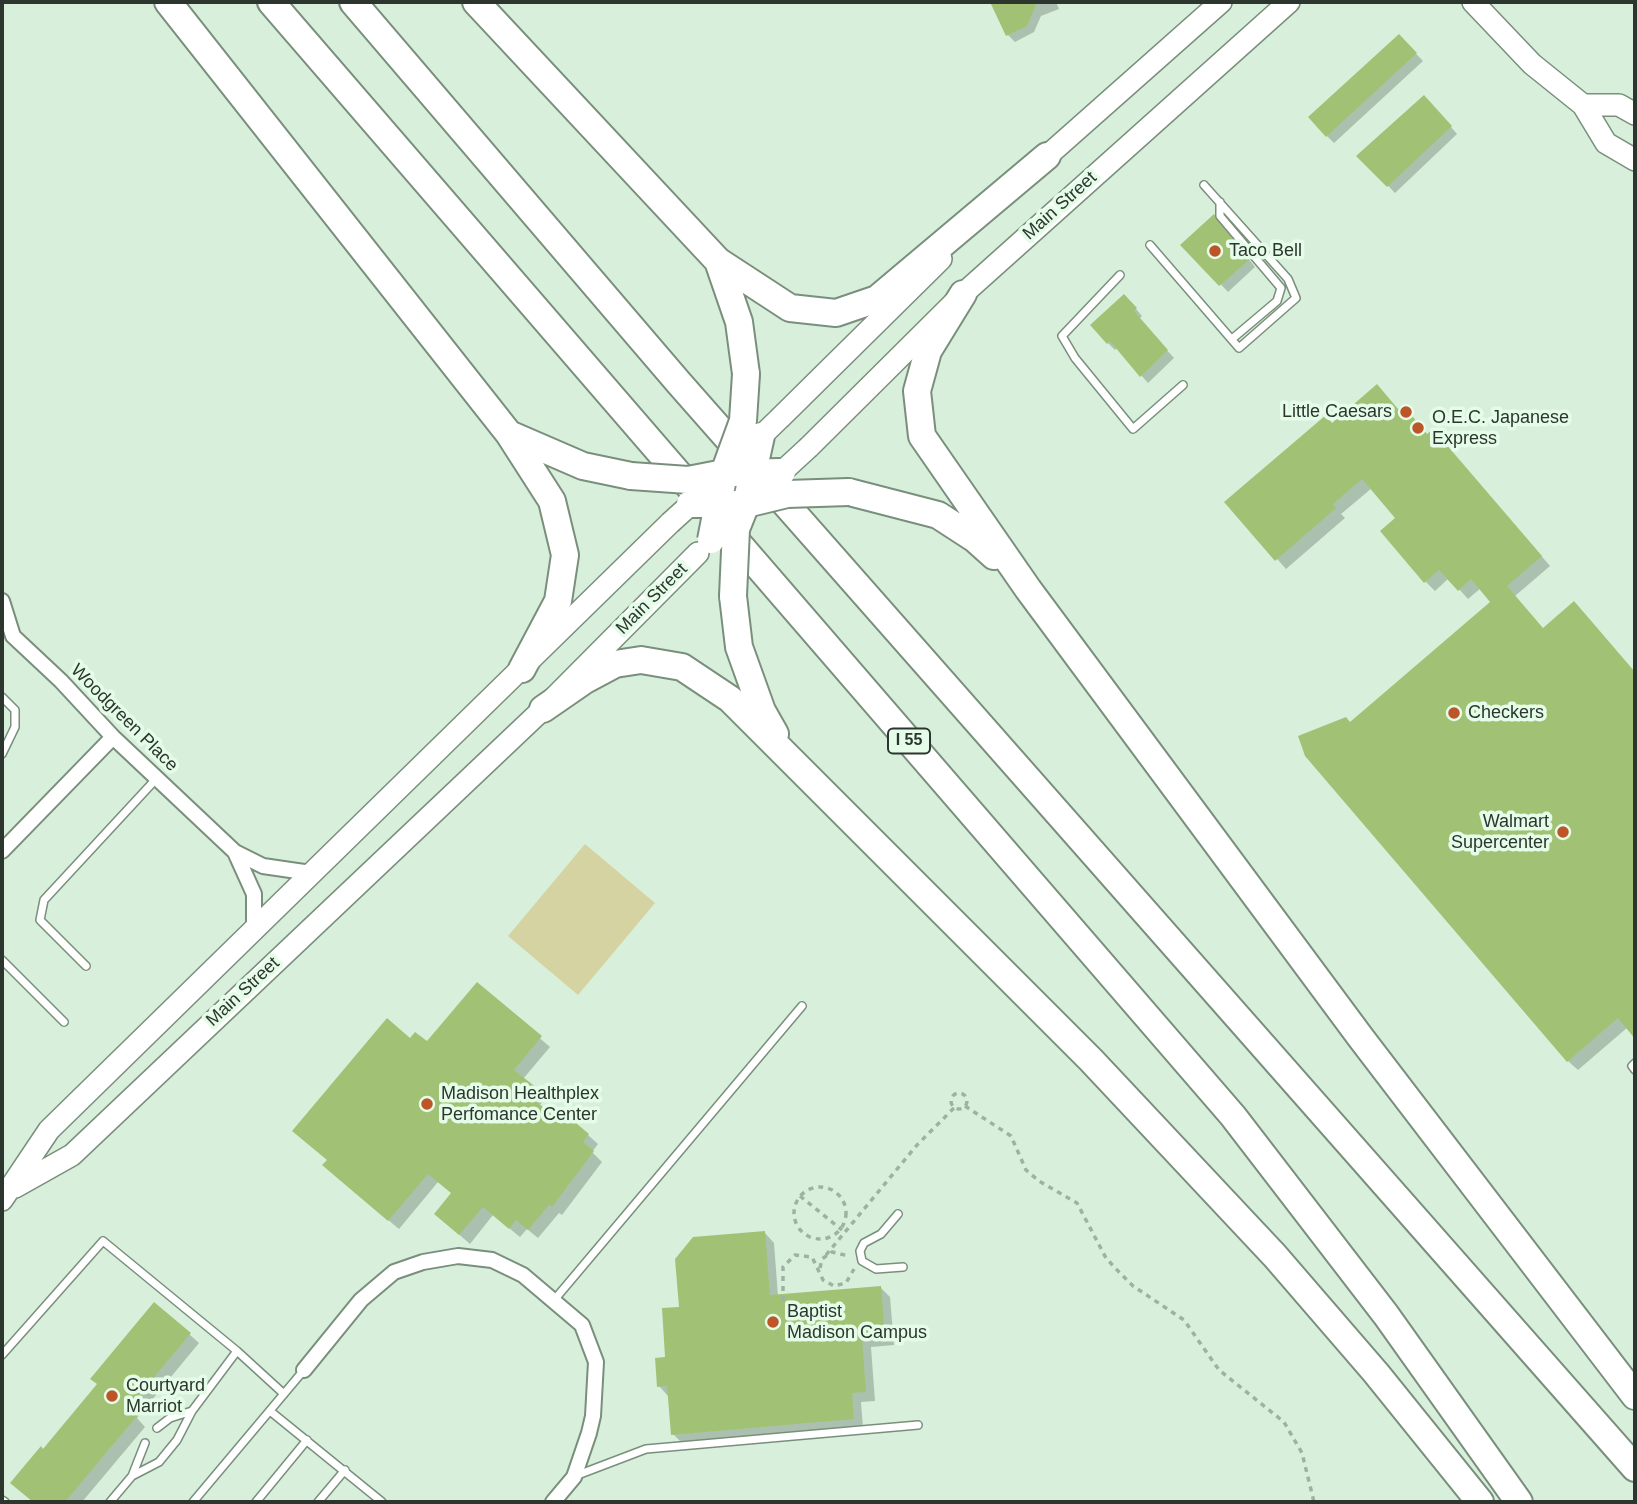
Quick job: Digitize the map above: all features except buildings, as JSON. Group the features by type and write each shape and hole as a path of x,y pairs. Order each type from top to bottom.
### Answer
{"highway":[{"path":"168,2 509,435 552,501 565,555 558,601 522,669"},
{"name":"I 55","path":"271,2 1233,1116 1387,1315 1519,1502"},
{"path":"352,2 697,404 1635,1468"},
{"path":"476,2 718,261 790,308 836,313 877,299 1046,156"},
{"path":"718,261 739,322 746,374 737,473 746,504 734,541 733,596 739,647 762,710 789,758"},
{"path":"963,293 928,351 916,391 922,436 1028,589 1369,1049 1635,1396"},
{"path":"509,435 583,466 631,477 688,480 737,473 782,472"},
{"path":"705,547 720,503 761,436"},
{"path":"690,504 746,504 787,494 849,492 938,515 975,539 1028,589"},
{"path":"542,709 585,680 615,664 641,660 682,667 730,699 1091,1060 1275,1256 1376,1373 1480,1502"}],"main road":[{"path":"761,436 1046,156 1221,2"},
{"name":"Main Street","path":"4,1188 72,1155 542,709 746,504 809,447 963,293 1289,2"},
{"path":"1473,2 1532,64 1583,105 1606,143 1635,160"},
{"path":"1583,105 1619,106 1635,114"},
{"name":"Main Street","path":"4,1188 50,1130 311,873 690,504 737,473"}],"street":[{"name":"Woodgreen Place","path":"2,601 13,636 61,681 113,737 234,852 263,866 311,873"},
{"path":"2,850 113,737"},
{"name":"Woodgreen Place","path":"234,852 254,894 254,930"},
{"path":"304,1370 361,1300 394,1272 423,1262 458,1256 492,1260 523,1275 555,1299 582,1325 596,1362 593,1416 574,1477 553,1502"}],"lane":[{"path":"1150,245 1239,348 1296,298 1289,279 1204,185"},
{"path":"1220,202 1220,216 1281,288 1277,301 1232,339"},
{"path":"1120,275 1062,336 1075,358 1133,429 1183,384"},
{"path":"2,697 15,710 15,727 2,754"},
{"path":"86,966 40,920 44,900 157,779"},
{"path":"2,960 64,1022"},
{"path":"555,1299 802,1006"},
{"path":"1635,1063 1632,1066 1635,1070"},
{"path":"898,1214 881,1234 864,1243 860,1251 867,1266 876,1269 903,1267"},
{"path":"2,1355 103,1241 237,1351 284,1394"},
{"path":"132,1476 159,1462 177,1440 192,1411 237,1351"},
{"path":"193,1502 304,1370"},
{"path":"157,1428 170,1418 192,1411"},
{"path":"270,1411 382,1502"},
{"path":"574,1477 646,1449 918,1425"},
{"path":"256,1502 307,1440"},
{"path":"110,1502 132,1476 145,1443"},
{"path":"318,1502 345,1470"}],"path":[{"path":"954,1108 952,1097 959,1093 966,1098 965,1106"},
{"path":"820,1268 843,1231 917,1145 954,1108 965,1106 1011,1136 1022,1164 1032,1176 1077,1203 1106,1258 1119,1272 1133,1286 1184,1320 1219,1370 1284,1422 1302,1453 1314,1502"},
{"path":"814,1188 829,1188 836,1192 842,1198 846,1213 843,1231 827,1239 810,1238 803,1234 794,1220 794,1211 800,1196 814,1188"},
{"path":"800,1196 843,1231"},
{"path":"783,1301 782,1272 789,1257 807,1255 820,1268 823,1280 834,1286 846,1283 854,1273 853,1261 838,1251 826,1255"}],"green space":[{"path":"585,844 655,903 578,995 508,936"}],"place":[{"name":"Taco Bell","path":"1215,251"},
{"name":"Little Caesars","path":"1406,412"},
{"name":"O.E.C. Japanese Express","path":"1418,428"},
{"name":"Checkers","path":"1454,713"},
{"name":"Walmart Supercenter","path":"1563,832"},
{"name":"Madison Healthplex Perfomance Center","path":"427,1104"},
{"name":"Baptist Madison Campus","path":"773,1322"},
{"name":"Courtyard Marriot","path":"112,1396"}]}
